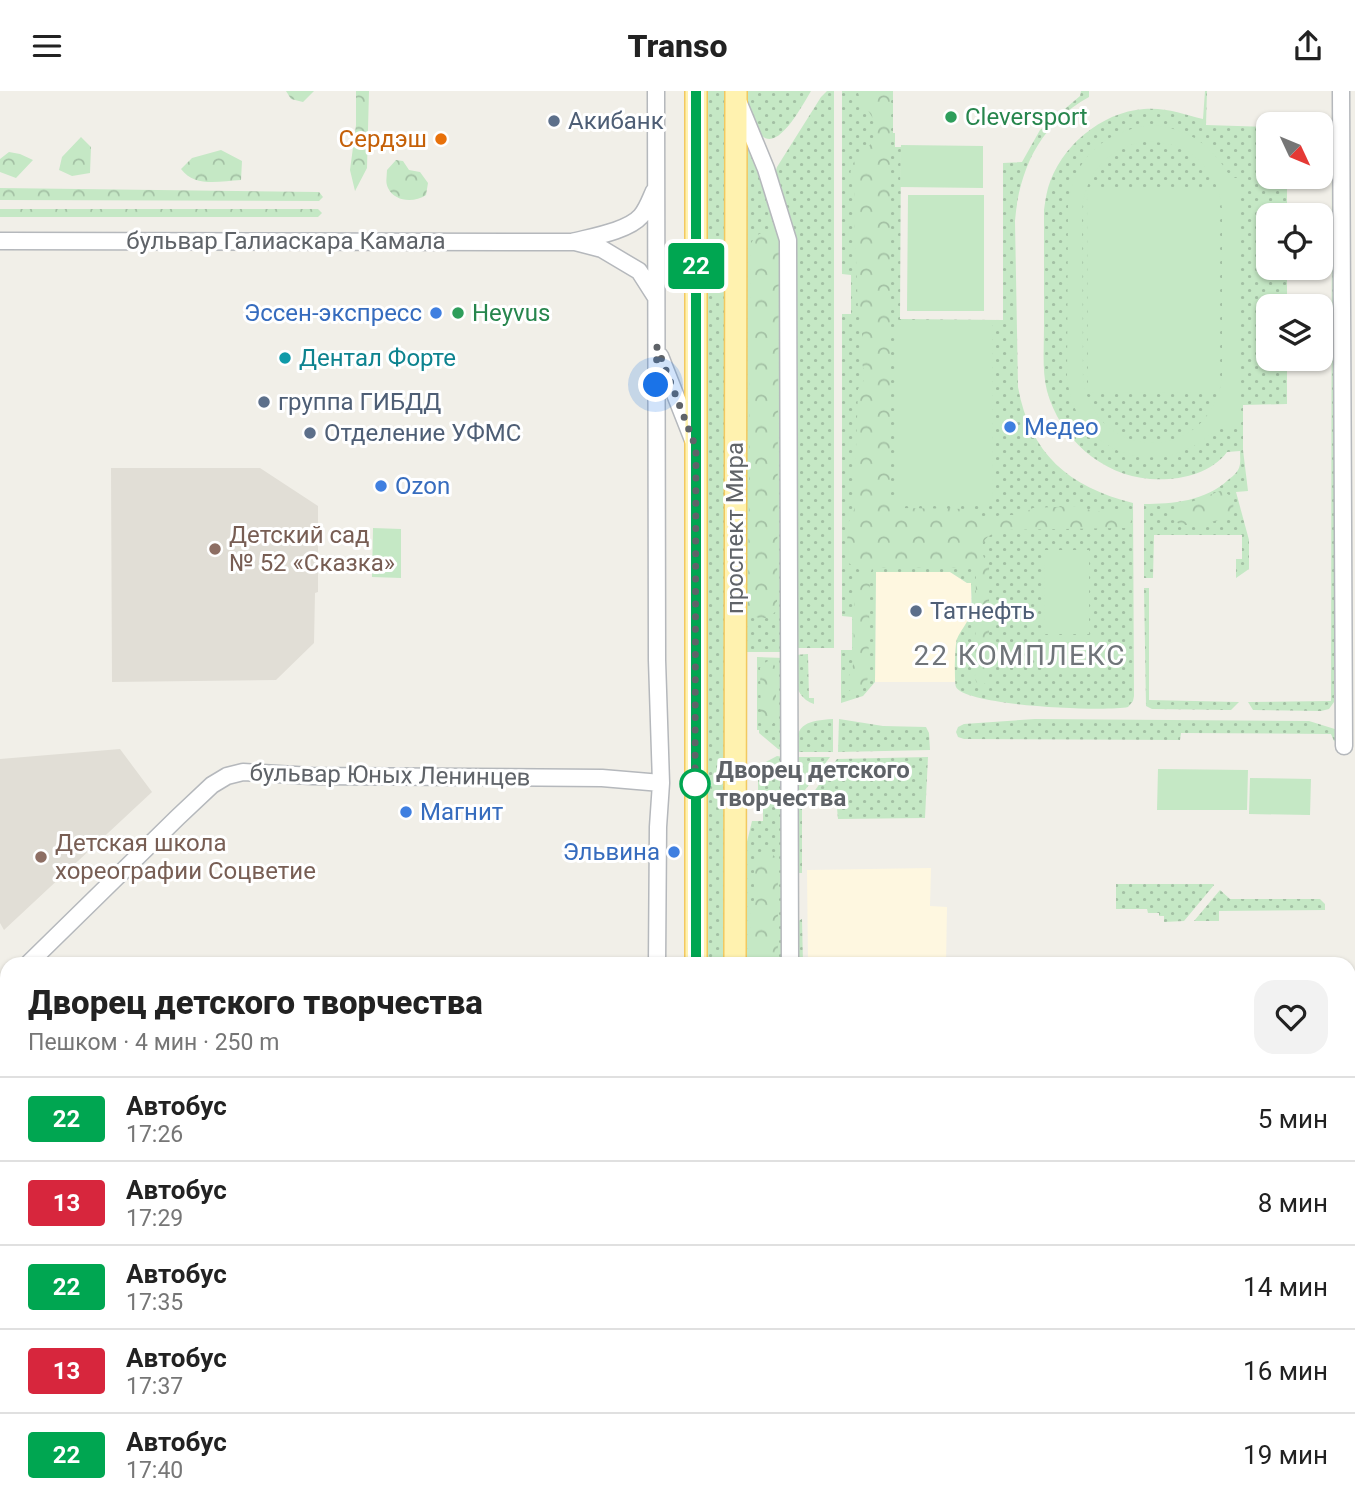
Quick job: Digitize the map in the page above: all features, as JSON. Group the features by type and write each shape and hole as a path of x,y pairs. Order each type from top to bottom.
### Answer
{"main road":[{"name":"проспект Мира","path":"696,91 696,957"},
{"name":"проспект Мира","path":"735,957 736,93"}],"street":[{"path":"656,91 657,660 660,783 657,957"},
{"path":"1341,91 1344,746"},
{"path":"736,93 766,169 788,240 789,957"},
{"path":"572,242 610,233 639,219 656,186"},
{"name":"бульвар Галиаскара Камала","path":"0,241 572,242"},
{"path":"572,242 602,249 639,271 655,297"},
{"path":"657,347 696,448"},
{"name":"бульвар Юных Ленинцев","path":"35,957 178,817 212,785 227,776 243,772 312,776 603,778 660,783"}],"shaded area":[{"name":"Детский сад № 52 «Сказка»","path":"111,468 260,468 318,506 318,592 315,593 314,643 276,680 112,682"},
{"path":"876,572 950,572 971,583 971,614 956,642 955,682 875,682"},
{"name":"Детская школа хореографии Соцветие","path":"120,749 152,792 4,930 0,923 0,759"},
{"path":"931,868 930,906 947,907 946,957 808,957 807,870"}],"green space":[{"path":"286,91 314,91 303,102 291,99"},
{"path":"356,91 369,91 367,168 355,191 350,170 356,125"},
{"path":"706,91 726,91 726,957 706,957"},
{"path":"746,91 811,91 795,118 779,135 771,139 764,137 757,128 748,106"},
{"path":"827,91 834,91 834,648 795,648 794,239 775,173"},
{"path":"842,91 893,91 895,147 901,147 900,319 1003,320 1003,163 1022,162 1040,130 1080,96 1081,91 1089,91 1089,97 1058,120 1036,149 1017,202 1015,221 1018,387 1032,431 1056,464 1090,488 1133,503 1134,696 1128,707 1037,706 965,694 956,687 956,642 971,611 971,583 950,572 876,572 875,682 863,696 841,703 841,650 852,650 852,617 842,616 842,314 851,314 851,275 842,274","holes":["1045,636 1103,636 1103,670"]},
{"path":"858,91 891,91 891,502 897,508 969,509 983,518 1020,515 1033,508 1077,506 1093,511 1131,515 1131,522 1126,528 1005,530 986,539 982,548 989,567 989,678 982,685 975,679 976,570 876,568 872,569 870,574 868,678 860,692 852,692 846,688 853,665 855,582 861,577 860,570 848,562 847,526 854,510 858,389 865,375 862,363 862,325 858,312 855,194 850,173 857,157 872,143 875,132 874,120"},
{"path":"1207,91 1206,125 1256,127 1256,189 1287,189 1287,203 1256,203 1256,280 1287,280 1287,294 1256,294 1256,371 1287,371 1287,404 1243,405 1243,450 1248,491 1236,492 1249,540 1249,569 1236,578 1236,559 1242,559 1242,535 1154,535 1153,578 1144,578 1144,504 1177,502 1210,493 1237,472 1240,451 1227,452 1212,466 1192,475 1150,479 1132,476 1099,462 1072,438 1053,408 1044,376 1044,210 1048,188 1062,159 1084,134 1098,125 1113,117 1144,109 1166,110 1203,119"},
{"path":"1332,91 1334,91 1334,112"},
{"path":"1151,125 1188,134 1216,156 1231,178 1238,178 1238,428 1217,428 1202,441 1185,450 1149,457 1114,449 1098,438 1077,414 1067,378 1068,206 1071,189 1076,174 1094,150 1119,133","holes":["1141,142 1172,145 1196,157 1206,167 1219,192 1222,208 1222,379 1212,407 1196,427 1175,439 1152,443 1129,439 1108,427 1092,407 1083,379 1082,211 1088,185 1108,158 1128,146"]},
{"path":"746,136 781,230 784,652 745,652"},
{"path":"81,137 91,147 90,173 72,176 59,170 62,157"},
{"path":"901,145 983,146 983,188 900,187"},
{"path":"221,150 242,161 241,180 201,181 193,179 181,169 192,158"},
{"path":"9,152 33,160 16,178 0,172 0,159"},
{"path":"396,160 403,161 409,170 420,172 428,183 426,195 405,200 391,193 387,183 387,170"},
{"path":"0,188 319,192 323,197 319,201 0,200"},
{"path":"1332,189 1334,189 1334,702 1329,709 1321,711 1253,710 1248,702 1331,701"},
{"path":"1087,191 1217,191 1217,392 1088,393"},
{"path":"908,195 984,195 984,311 907,311"},
{"path":"0,209 318,209 322,213 318,217 0,217"},
{"path":"772,231 777,234 779,240 777,608 771,615 759,618 748,609 751,244 759,234"},
{"path":"895,322 992,322 993,505 895,505"},
{"path":"1220,491 1231,498 1233,508 1230,514 1205,523 1180,525 1177,522 1178,507"},
{"path":"373,528 401,529 401,578 372,577"},
{"path":"1044,550 1089,550 1089,634 1045,634"},
{"path":"1144,588 1149,588 1149,700 1239,702 1231,710 1152,709 1146,706"},
{"path":"1045,636 1103,636 1103,670 1045,670"},
{"path":"808,654 809,698 814,698 814,704 802,696 795,677 795,655"},
{"path":"757,657 784,658 783,751 757,730"},
{"path":"768,661 776,668 776,719 771,726 764,725 761,719 760,668"},
{"path":"833,719 833,752 796,752 798,735 804,725"},
{"path":"839,719 883,726 926,727 930,750 838,752"},
{"path":"1035,719 1309,721 1338,730 1337,742 1331,734 1181,733 1180,740 964,739 958,737 956,732 958,727 964,724"},
{"path":"777,756 783,757 784,957 746,957 746,846 752,821 763,821 763,796 758,796 758,766"},
{"path":"796,757 830,757 802,794 796,790"},
{"path":"928,757 925,818 838,819 836,797 811,796 837,759"},
{"path":"1158,769 1248,770 1247,810 1157,810"},
{"path":"1250,778 1311,779 1310,815 1249,814"},
{"path":"802,807 802,873 795,873 796,809"},
{"path":"771,854 778,861 778,957 750,957 754,865 761,857"},
{"path":"1116,884 1214,885 1184,921 1164,922 1164,916 1148,913 1147,909 1116,909"},
{"path":"1220,890 1230,899 1320,899 1325,904 1325,910 1219,911 1219,921 1194,921"},
{"path":"802,919 803,957 795,957 796,922"}],"bus line":[{"name":"22","path":"696,91 696,957"}],"place":[{"name":"Cleversport","path":"951,117"},
{"name":"Акибанк","path":"554,121"},
{"name":"Сердэш","path":"441,139"},
{"name":"Эссен-экспресс","path":"436,313"},
{"name":"Heyvus","path":"458,313"},
{"name":"Дентал Форте","path":"285,358"},
{"name":"группа ГИБДД","path":"264,402"},
{"name":"Медео","path":"1010,427"},
{"name":"Отделение УФМС","path":"310,433"},
{"name":"Ozon","path":"381,486"},
{"name":"Детский сад № 52 «Сказка»","path":"215,549"},
{"name":"Татнефть","path":"916,611"},
{"name":"Дворец детского творчества","path":"695,784"},
{"name":"Магнит","path":"406,812"},
{"name":"Эльвина","path":"674,852"},
{"name":"Детская школа хореографии Соцветие","path":"41,857"}],"district":[{"name":"22 КОМПЛЕКС","path":"1020,655"}],"route":[{"path":"656,385 657,347 696,448 695,784"}]}
